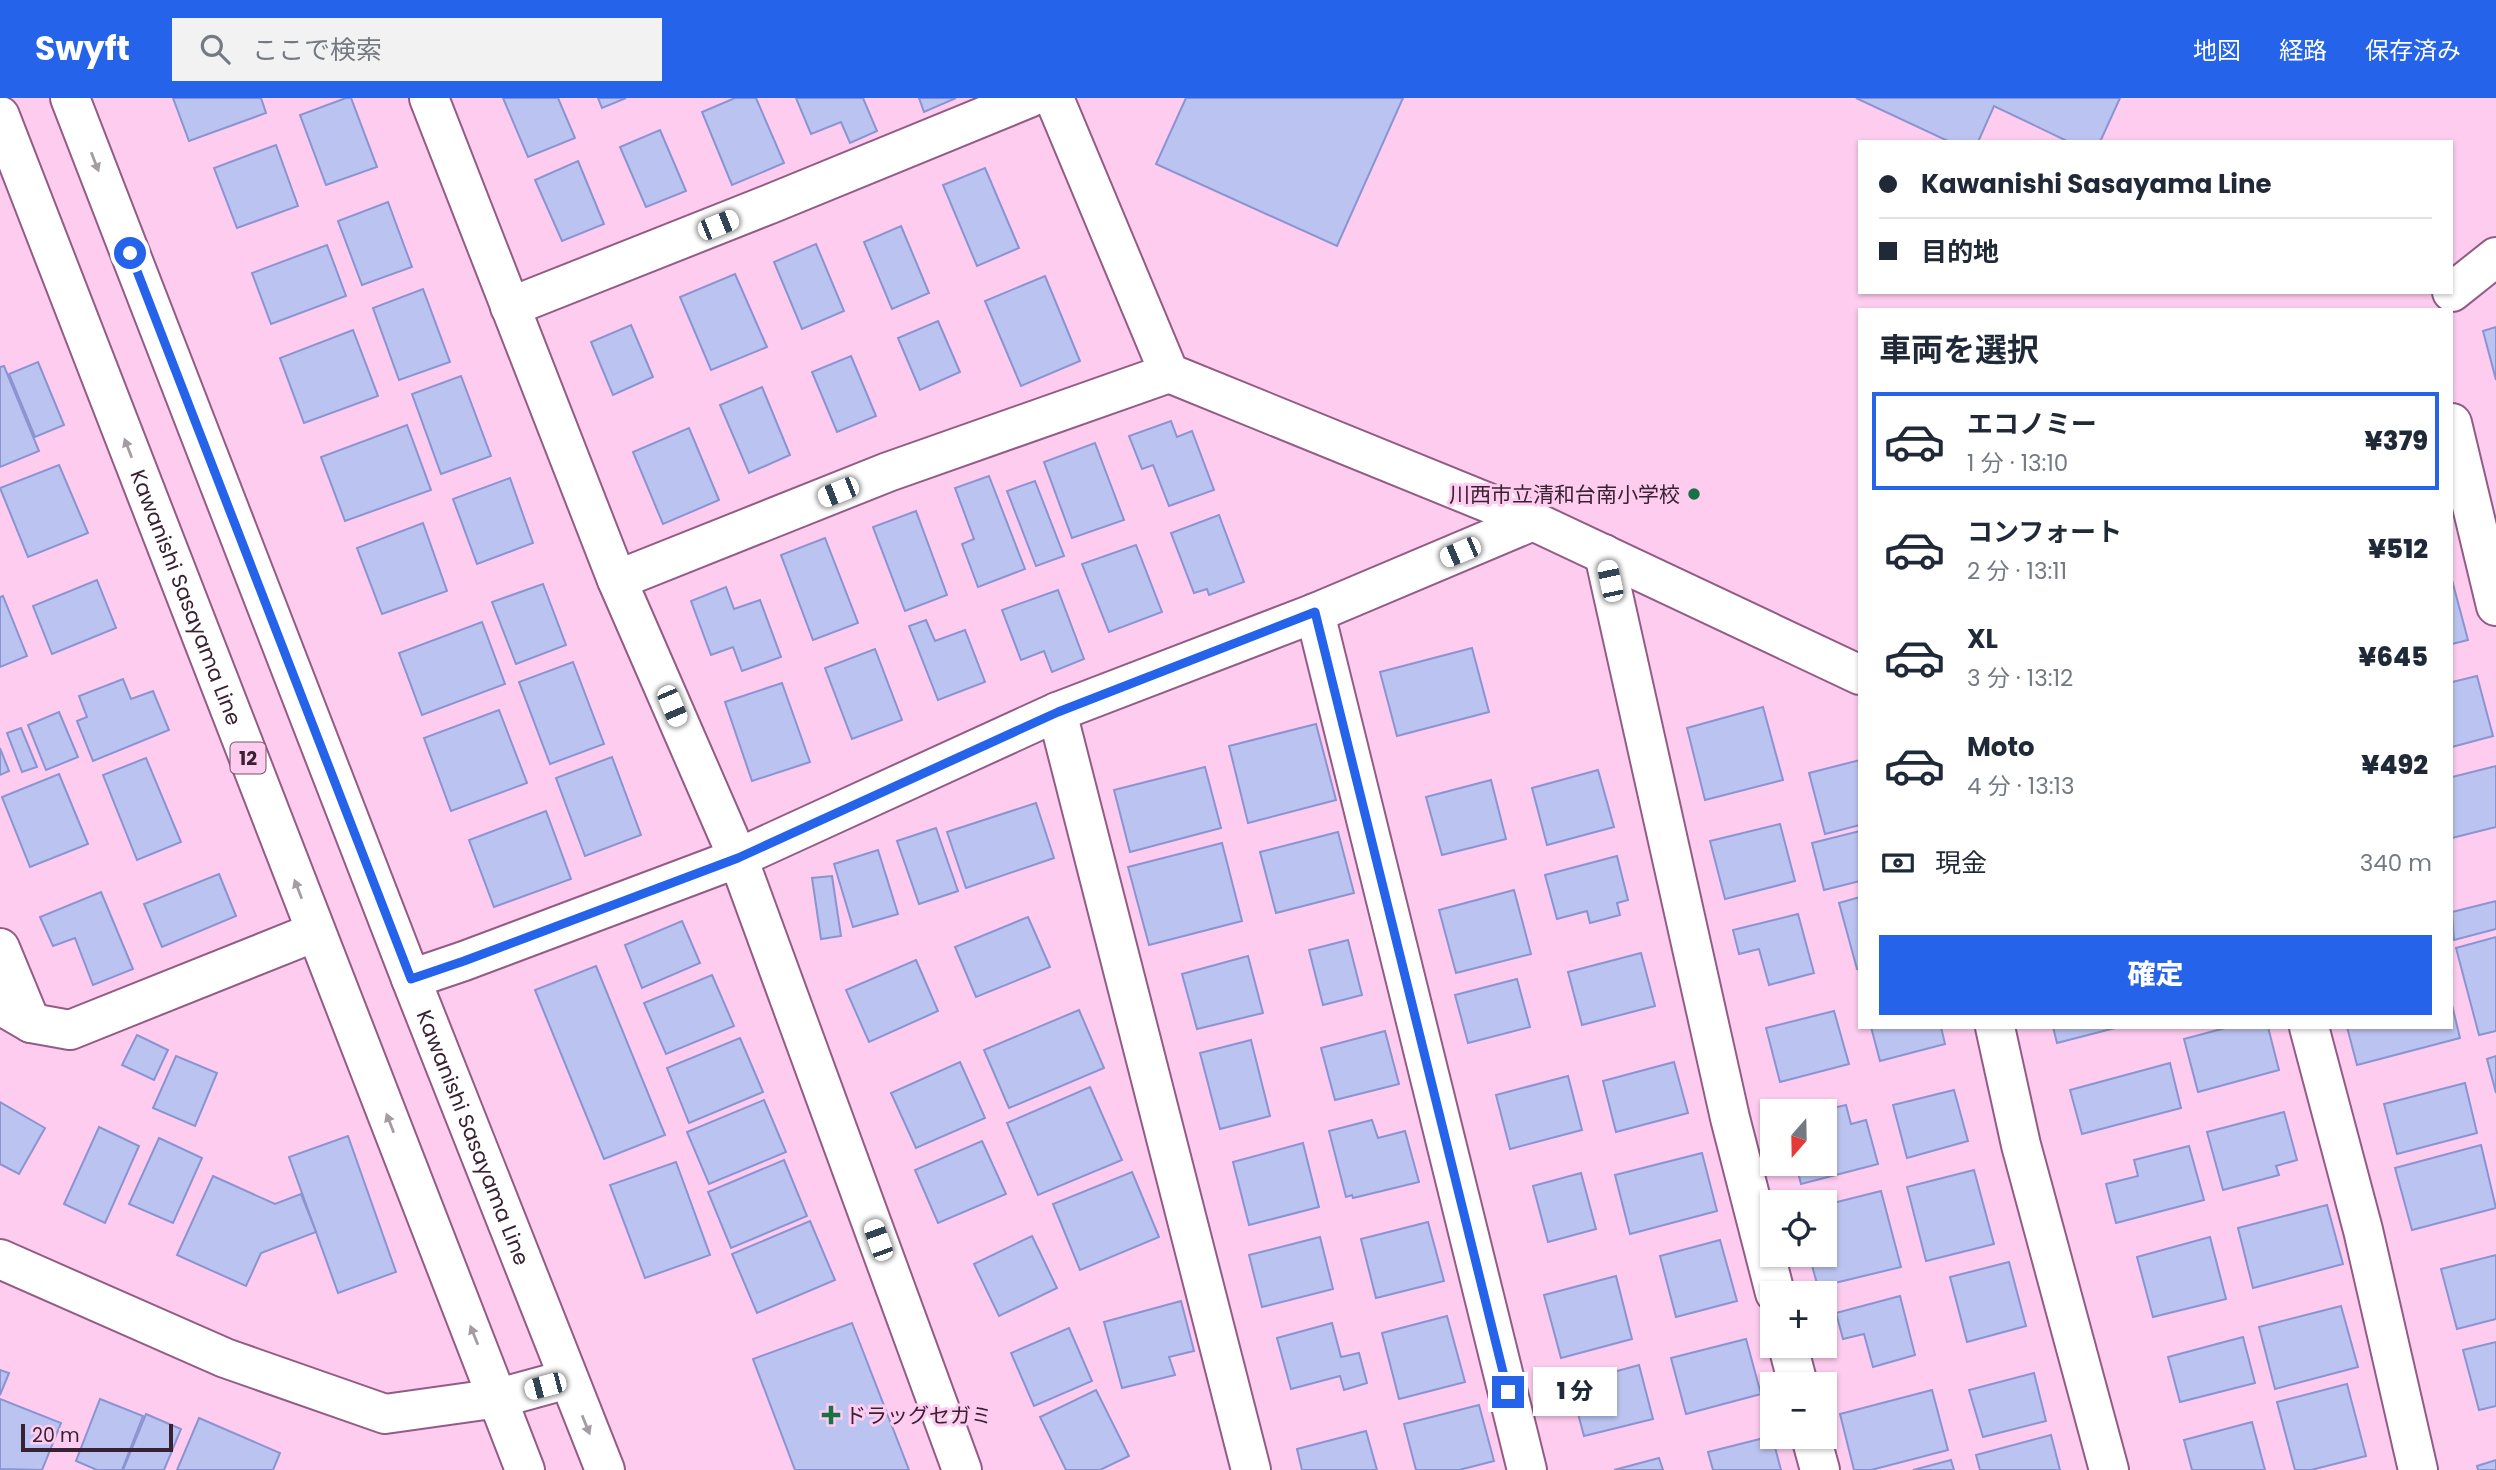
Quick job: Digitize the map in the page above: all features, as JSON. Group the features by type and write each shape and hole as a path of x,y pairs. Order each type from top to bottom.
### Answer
{"street":[{"name":"Kawanishi Sasayama Line","path":"70,98 411,979 605,1470"},
{"path":"429,98 617,580 738,858 962,1470"},
{"path":"510,307 1029,98"},
{"path":"1054,98 1169,373"},
{"name":"Kawanishi Sasayama Line","path":"0,116 525,1470"},
{"path":"2453,290 2496,257"},
{"path":"2431,308 2449,294"},
{"path":"617,580 888,472 1169,373 1533,521 1858,674"},
{"path":"2453,427 2496,606"},
{"path":"411,979 738,858 1058,712 1315,612 1533,521"},
{"path":"1604,554 1730,1118 1772,1281"},
{"path":"1315,612 1527,1470"},
{"path":"1058,712 1251,1470"},
{"path":"0,948 15,1014 70,1030 315,932"},
{"path":"1995,1029 2021,1145 2109,1470"},
{"path":"2310,1029 2363,1230 2418,1470"},
{"path":"0,1259 225,1358 385,1414 499,1398 568,1380"},
{"path":"1814,1449 1820,1470"}],"building":[{"path":"173,98 261,98 266,113 189,141"},
{"path":"351,98 377,167 326,185 300,115"},
{"path":"503,98 558,98 575,138 528,157"},
{"path":"598,98 626,98 602,108"},
{"path":"735,98 756,98 784,163 732,185 702,112"},
{"path":"796,98 863,98 877,131 850,143 841,122 811,134"},
{"path":"919,98 956,98 924,112"},
{"path":"1186,98 1403,98 1337,246 1156,164"},
{"path":"1856,98 2120,98 2101,140 2065,140 1994,106 1979,140 1946,140"},
{"path":"660,130 686,191 646,207 620,147"},
{"path":"276,145 298,206 237,228 214,168"},
{"path":"578,161 604,224 562,241 535,180"},
{"path":"985,168 1019,248 977,266 943,185"},
{"path":"388,202 412,267 362,285 338,221"},
{"path":"901,226 929,293 892,309 864,242"},
{"path":"816,244 844,311 802,329 774,262"},
{"path":"327,245 346,296 271,324 252,273"},
{"path":"735,274 767,347 711,370 680,297"},
{"path":"1045,276 1080,361 1021,386 985,301"},
{"path":"423,289 450,362 399,380 373,308"},
{"path":"938,321 960,372 920,390 898,338"},
{"path":"631,325 653,377 613,395 591,342"},
{"path":"2496,327 2496,380 2483,331"},
{"path":"353,330 378,396 304,423 280,358"},
{"path":"851,356 876,416 837,432 812,372"},
{"path":"38,362 64,425 35,437 9,374"},
{"path":"4,366 39,451 0,467 0,367"},
{"path":"461,376 491,456 441,474 412,394"},
{"path":"762,387 790,455 749,473 720,405"},
{"path":"1171,421 1177,437 1192,431 1214,490 1169,506 1153,465 1142,469 1129,436"},
{"path":"407,425 431,490 345,521 321,457"},
{"path":"689,428 719,500 663,524 633,452"},
{"path":"1095,443 1124,520 1072,538 1044,462"},
{"path":"59,465 88,533 28,557 0,488"},
{"path":"989,476 1025,569 978,587 962,544 974,539 955,488"},
{"path":"510,478 533,543 477,564 453,499"},
{"path":"1035,481 1064,556 1036,566 1007,491"},
{"path":"916,511 947,595 905,611 873,527"},
{"path":"1219,515 1244,582 1209,595 1207,589 1194,593 1171,533"},
{"path":"423,523 447,591 382,614 357,548"},
{"path":"825,538 858,623 813,640 781,555"},
{"path":"1136,545 1162,612 1109,632 1082,564"},
{"path":"97,580 116,628 52,654 33,606"},
{"path":"543,584 566,645 516,664 492,602"},
{"path":"2453,584 2468,640 2453,644"},
{"path":"726,587 734,609 760,600 781,657 742,671 733,647 711,655 691,601"},
{"path":"1058,590 1084,659 1052,672 1044,651 1021,660 1002,610"},
{"path":"3,596 27,656 0,667 0,597"},
{"path":"926,620 935,641 965,630 985,682 938,700 909,626"},
{"path":"482,622 505,684 422,715 399,653"},
{"path":"1472,648 1489,712 1397,736 1380,672"},
{"path":"875,649 902,720 852,739 825,668"},
{"path":"573,662 604,744 550,764 519,682"},
{"path":"2477,676 2493,736 2453,747 2453,682"},
{"path":"123,679 131,699 153,691 169,730 93,761 77,721 87,717 79,696"},
{"path":"782,683 810,762 752,781 725,702"},
{"path":"1763,707 1783,780 1705,800 1687,728"},
{"path":"499,710 527,783 451,811 424,738"},
{"path":"59,712 78,757 46,770 28,725"},
{"path":"1316,724 1336,800 1248,823 1229,746"},
{"path":"21,728 37,767 22,772 7,733"},
{"path":"0,748 9,771 0,775"},
{"path":"612,757 641,835 585,856 556,778"},
{"path":"146,758 181,842 137,860 103,775"},
{"path":"1858,761 1858,826 1825,834 1809,773"},
{"path":"2496,766 2496,827 2453,838 2453,777"},
{"path":"1205,767 1221,828 1130,852 1114,790"},
{"path":"1598,770 1614,827 1547,845 1532,788"},
{"path":"59,774 88,844 30,867 2,797"},
{"path":"1491,780 1506,839 1442,855 1426,797"},
{"path":"1036,803 1054,858 966,888 947,832"},
{"path":"546,811 571,879 494,907 469,840"},
{"path":"1780,824 1795,881 1725,899 1710,841"},
{"path":"936,828 958,891 919,904 897,841"},
{"path":"1338,832 1354,893 1276,913 1260,852"},
{"path":"1858,832 1858,882 1824,890 1812,843"},
{"path":"1222,843 1242,921 1149,945 1128,867"},
{"path":"878,850 898,914 853,927 834,864"},
{"path":"1617,856 1628,900 1617,903 1620,915 1590,923 1587,911 1557,919 1545,875"},
{"path":"219,874 236,916 162,947 144,904"},
{"path":"832,876 841,936 821,939 812,878"},
{"path":"1514,890 1531,954 1456,973 1439,910"},
{"path":"101,892 133,969 93,985 75,938 53,946 40,917"},
{"path":"1858,898 1857,969 1839,903"},
{"path":"2496,901 2496,929 2454,940 2453,912"},
{"path":"1798,914 1814,973 1769,985 1759,949 1739,954 1733,930"},
{"path":"1028,917 1050,967 976,997 955,947"},
{"path":"682,921 700,963 642,988 625,945"},
{"path":"2496,937 2496,1031 2479,1035 2456,948"},
{"path":"1348,940 1362,995 1323,1005 1309,950"},
{"path":"1641,953 1655,1006 1582,1025 1568,972"},
{"path":"1248,956 1263,1013 1197,1029 1182,974"},
{"path":"916,960 938,1011 869,1042 846,990"},
{"path":"596,966 665,1135 604,1159 535,990"},
{"path":"712,975 734,1026 666,1054 644,1003"},
{"path":"1517,979 1530,1027 1468,1043 1455,995"},
{"path":"2453,1009 2460,1038 2357,1065 2348,1029 2453,1029"},
{"path":"1079,1010 1104,1068 1009,1108 984,1050"},
{"path":"1834,1011 1849,1064 1780,1082 1766,1028"},
{"path":"1872,1029 1941,1029 1945,1044 1880,1061"},
{"path":"2054,1029 2111,1029 2057,1043"},
{"path":"2222,1029 2269,1029 2279,1070 2198,1092 2184,1039"},
{"path":"1385,1031 1399,1084 1335,1100 1321,1048"},
{"path":"137,1035 168,1050 154,1080 122,1065"},
{"path":"740,1038 763,1092 689,1123 667,1068"},
{"path":"1251,1040 1270,1116 1220,1129 1200,1053"},
{"path":"176,1056 217,1073 195,1126 153,1108"},
{"path":"2496,1056 2496,1093 2487,1059"},
{"path":"960,1062 985,1118 916,1148 891,1093"},
{"path":"1674,1062 1688,1113 1616,1132 1603,1081"},
{"path":"2170,1063 2181,1108 2082,1134 2070,1090"},
{"path":"1568,1076 1582,1130 1510,1149 1496,1095"},
{"path":"2465,1083 2477,1133 2397,1154 2384,1104"},
{"path":"1090,1087 1122,1160 1038,1195 1007,1123"},
{"path":"1954,1090 1968,1141 1907,1158 1893,1105"},
{"path":"764,1100 786,1152 709,1184 687,1132"},
{"path":"0,1102 45,1128 19,1174 0,1164"},
{"path":"1846,1105 1851,1124 1866,1120 1878,1164 1838,1174 1838,1107"},
{"path":"2284,1112 2297,1160 2276,1166 2279,1175 2223,1190 2207,1132"},
{"path":"1372,1120 1378,1138 1405,1131 1419,1182 1353,1198 1352,1195 1346,1197 1329,1131"},
{"path":"99,1127 139,1146 105,1223 64,1204"},
{"path":"348,1136 396,1272 338,1293 289,1157"},
{"path":"159,1138 202,1158 173,1223 129,1204"},
{"path":"982,1141 1006,1194 938,1223 915,1170"},
{"path":"1303,1143 1319,1207 1249,1225 1233,1162"},
{"path":"2481,1145 2496,1208 2412,1230 2395,1168"},
{"path":"2189,1146 2204,1200 2116,1223 2106,1184 2138,1176 2134,1160"},
{"path":"1702,1153 1717,1211 1630,1234 1615,1175"},
{"path":"784,1160 807,1216 731,1248 708,1192"},
{"path":"676,1162 710,1255 645,1278 610,1185"},
{"path":"1974,1170 1994,1244 1926,1261 1907,1187"},
{"path":"1132,1172 1159,1237 1080,1270 1053,1204"},
{"path":"1581,1173 1596,1229 1548,1242 1533,1186"},
{"path":"213,1176 275,1204 301,1194 316,1232 261,1253 246,1286 177,1255"},
{"path":"1799,1176 1832,1176 1801,1184"},
{"path":"1881,1191 1901,1267 1837,1282 1816,1281 1812,1267 1837,1267 1837,1202"},
{"path":"2327,1205 2343,1264 2253,1288 2238,1228"},
{"path":"810,1221 835,1280 757,1313 732,1254"},
{"path":"1428,1222 1444,1281 1376,1298 1361,1239"},
{"path":"1032,1236 1057,1288 999,1316 974,1264"},
{"path":"1320,1237 1333,1289 1262,1307 1249,1255"},
{"path":"2210,1237 2226,1299 2153,1317 2137,1257"},
{"path":"1720,1240 1737,1301 1676,1317 1660,1256"},
{"path":"2496,1255 2496,1319 2457,1329 2441,1269"},
{"path":"2009,1262 2026,1326 1967,1342 1950,1277"},
{"path":"1616,1276 1632,1339 1561,1358 1544,1295"},
{"path":"1900,1296 1915,1355 1873,1367 1864,1334 1843,1339 1837,1313"},
{"path":"1181,1301 1194,1351 1169,1357 1175,1375 1122,1388 1104,1322"},
{"path":"2341,1306 2358,1367 2275,1389 2259,1327"},
{"path":"1447,1316 1465,1382 1399,1399 1382,1333"},
{"name":"ドラッグセガミ","path":"852,1323 909,1470 795,1470 753,1359"},
{"path":"1332,1323 1341,1357 1359,1353 1367,1383 1344,1390 1340,1376 1291,1389 1277,1338"},
{"path":"1069,1328 1092,1381 1034,1406 1011,1353"},
{"path":"2243,1337 2255,1383 2180,1402 2168,1357"},
{"path":"1746,1339 1760,1394 1686,1414 1671,1358"},
{"path":"2496,1342 2496,1406 2479,1410 2463,1350"},
{"path":"1639,1365 1653,1419 1584,1436 1570,1384"},
{"path":"0,1370 9,1373 0,1395"},
{"path":"2034,1373 2046,1421 1983,1437 1969,1390"},
{"path":"2347,1384 2366,1456 2311,1470 2295,1470 2277,1402"},
{"path":"1096,1390 1129,1456 1100,1470 1066,1470 1040,1417"},
{"path":"1932,1390 1948,1450 1871,1470 1854,1470 1840,1414"},
{"path":"0,1399 61,1423 42,1470 0,1469"},
{"path":"100,1399 143,1416 122,1470 97,1470 76,1461"},
{"path":"1479,1405 1494,1461 1459,1470 1416,1470 1404,1424"},
{"path":"146,1414 181,1429 164,1470 123,1470"},
{"path":"199,1418 280,1453 273,1470 177,1470"},
{"path":"2252,1422 2265,1470 2192,1470 2184,1440"},
{"path":"1366,1431 1377,1470 1302,1470 1297,1449"},
{"path":"2051,1435 2060,1470 1980,1470 1976,1455"},
{"path":"1760,1439 1760,1449 1775,1449 1781,1470 1713,1470 1708,1452"},
{"path":"1659,1458 1663,1470 1614,1470"},
{"path":"1951,1460 1954,1470 1913,1470"},
{"path":"2496,1460 2496,1470 2478,1470 2477,1466"}],"place":[{"name":"川西市立清和台南小学校","path":"1694,494"},
{"name":"ドラッグセガミ","path":"831,1415"}],"route":[{"path":"130,253 411,979 738,858 1058,712 1315,612 1508,1392"}]}
